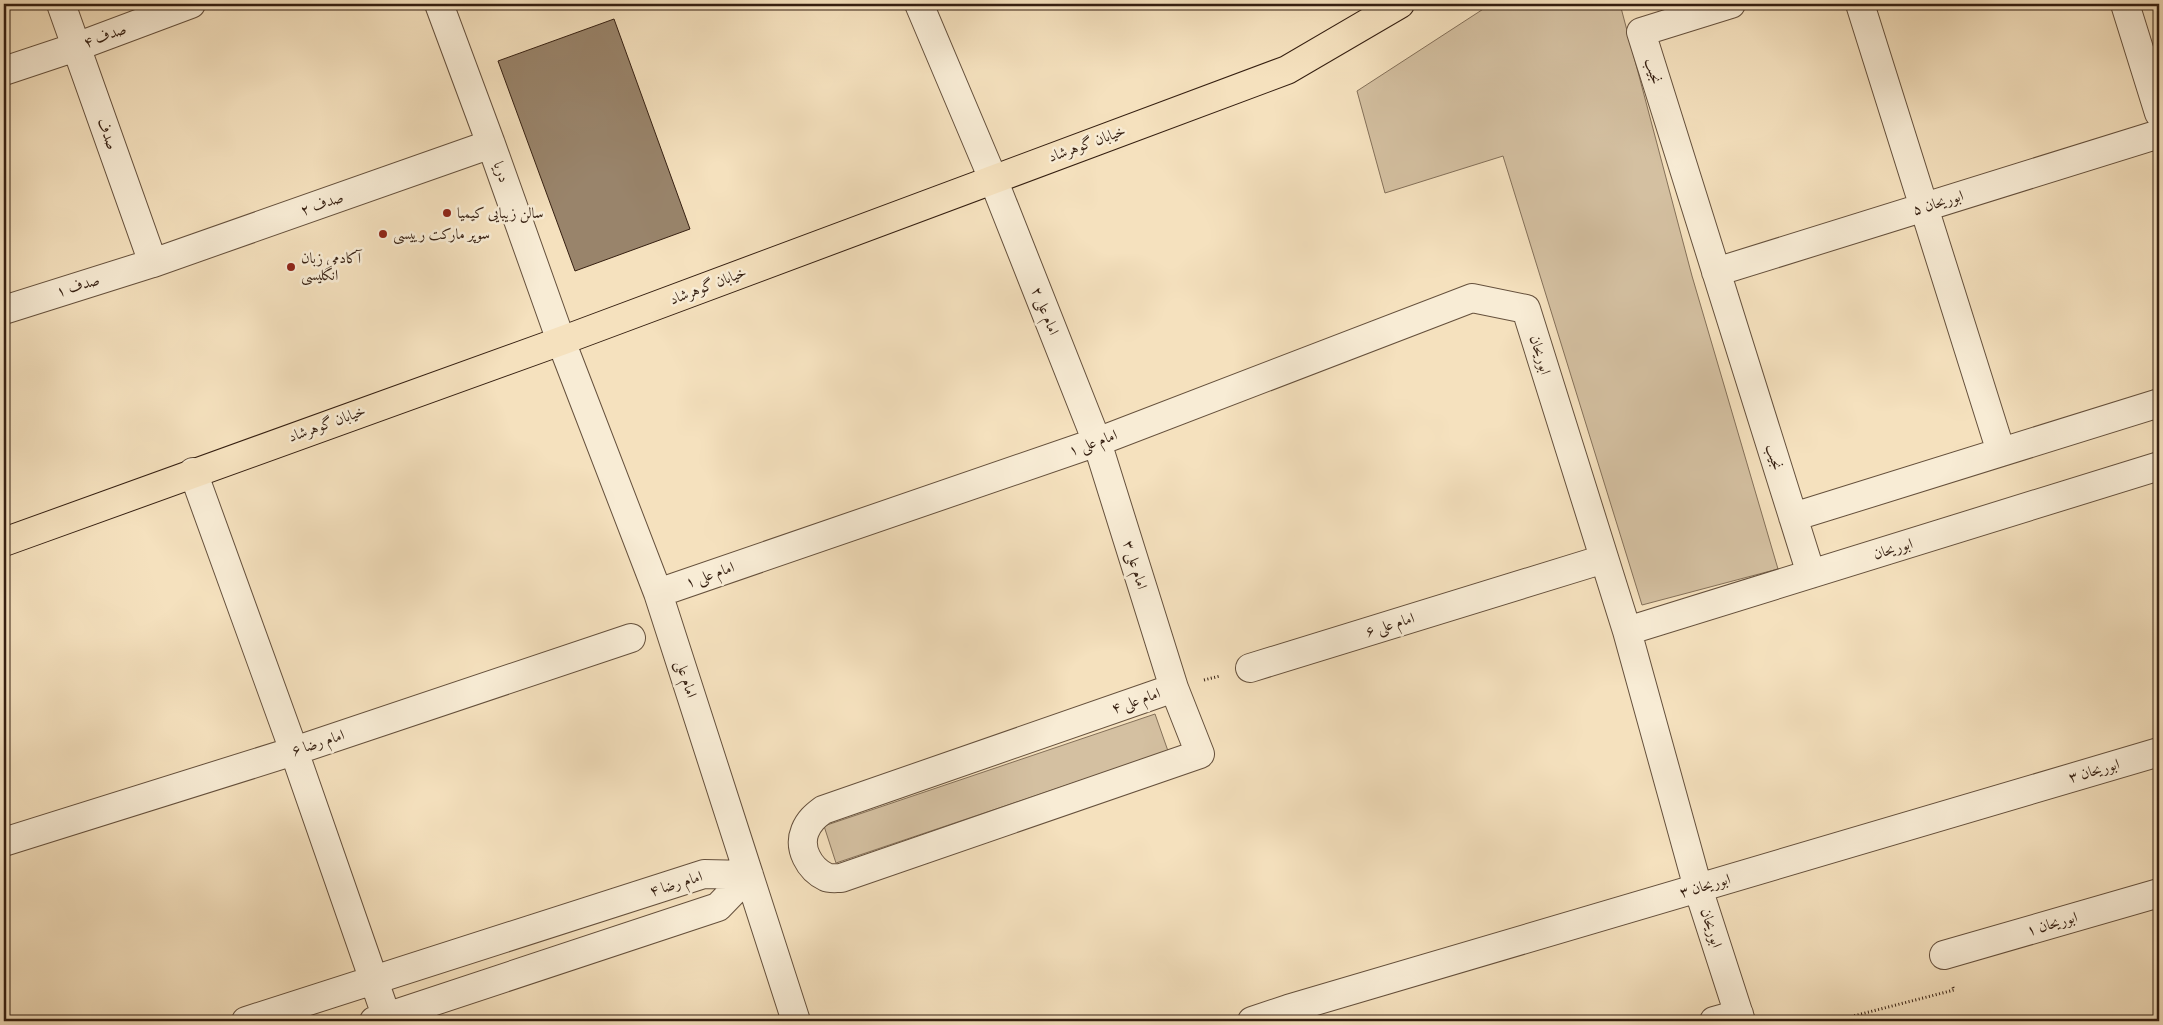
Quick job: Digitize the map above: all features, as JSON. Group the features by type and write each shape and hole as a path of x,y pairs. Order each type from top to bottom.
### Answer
{"main road":[{"name":"خیابان گوهرشاد","path":"4,542 193,472 561,341 1287,70 1400,4"}],"street":[{"name":"صدف","path":"61,4 153,263"},
{"name":"صدف ۴","path":"4,71 76,47 191,4"},
{"name":"دریا","path":"439,4 561,341"},
{"name":"امام علی ۲","path":"919,4 993,179 1097,442"},
{"name":"نجیب","path":"1731,4 1641,32 1812,574"},
{"path":"1860,4 2001,452"},
{"path":"2125,4 2159,113"},
{"name":"ابوریحان ۵","path":"1716,272 2159,134"},
{"name":"صدف ۲","path":"153,263 491,144"},
{"name":"صدف ۱","path":"4,310 153,263"},
{"name":"امام علی ۱","path":"658,593 1097,442 1472,298 1526,309"},
{"name":"ابوریحان","path":"1526,309 1627,631 1698,888 1731,1019"},
{"name":"امام علی","path":"561,341 658,593 796,1021"},
{"path":"1793,517 2159,403"},
{"name":"امام علی ۳","path":"1097,442 1174,688"},
{"name":"ابوریحان","path":"1627,631 2159,466"},
{"path":"193,472 374,980 383,1020 718,907 749,875"},
{"name":"امام علی ۶","path":"1250,668 1604,558"},
{"name":"امام رضا ۶","path":"4,842 294,752 631,638"},
{"name":"امام علی ۴","path":"1174,688 1200,754 841,878 827,878 815,871 807,859 803,846 804,832 812,819 823,810 1174,688"},
{"name":"ابوریحان ۳","path":"1252,1021 1289,1015 1698,888 2159,752"},
{"name":"امام رضا ۴","path":"246,1021 704,874 749,875"},
{"name":"ابوریحان ۱","path":"1944,955 2159,893"}],"path":[{"path":"1174,688 1250,668"},
{"path":"1834,1021 1954,990 1944,955"},
{"path":"1851,1017 1853,1021"}],"shaded area":[{"path":"1491,4 1620,4 1692,276 1778,569 1642,605 1503,156 1385,193 1357,91"},
{"path":"1155,714 1168,751 836,863 824,826"}],"building":[{"path":"614,19 690,229 575,271 498,61"}],"place":[{"name":"سالن زیبایی کیمیا","path":"447,213"},
{"name":"سوپر مارکت رییسی","path":"383,234"},
{"name":"آکادمی زبان انگلیسی","path":"291,267"}]}
